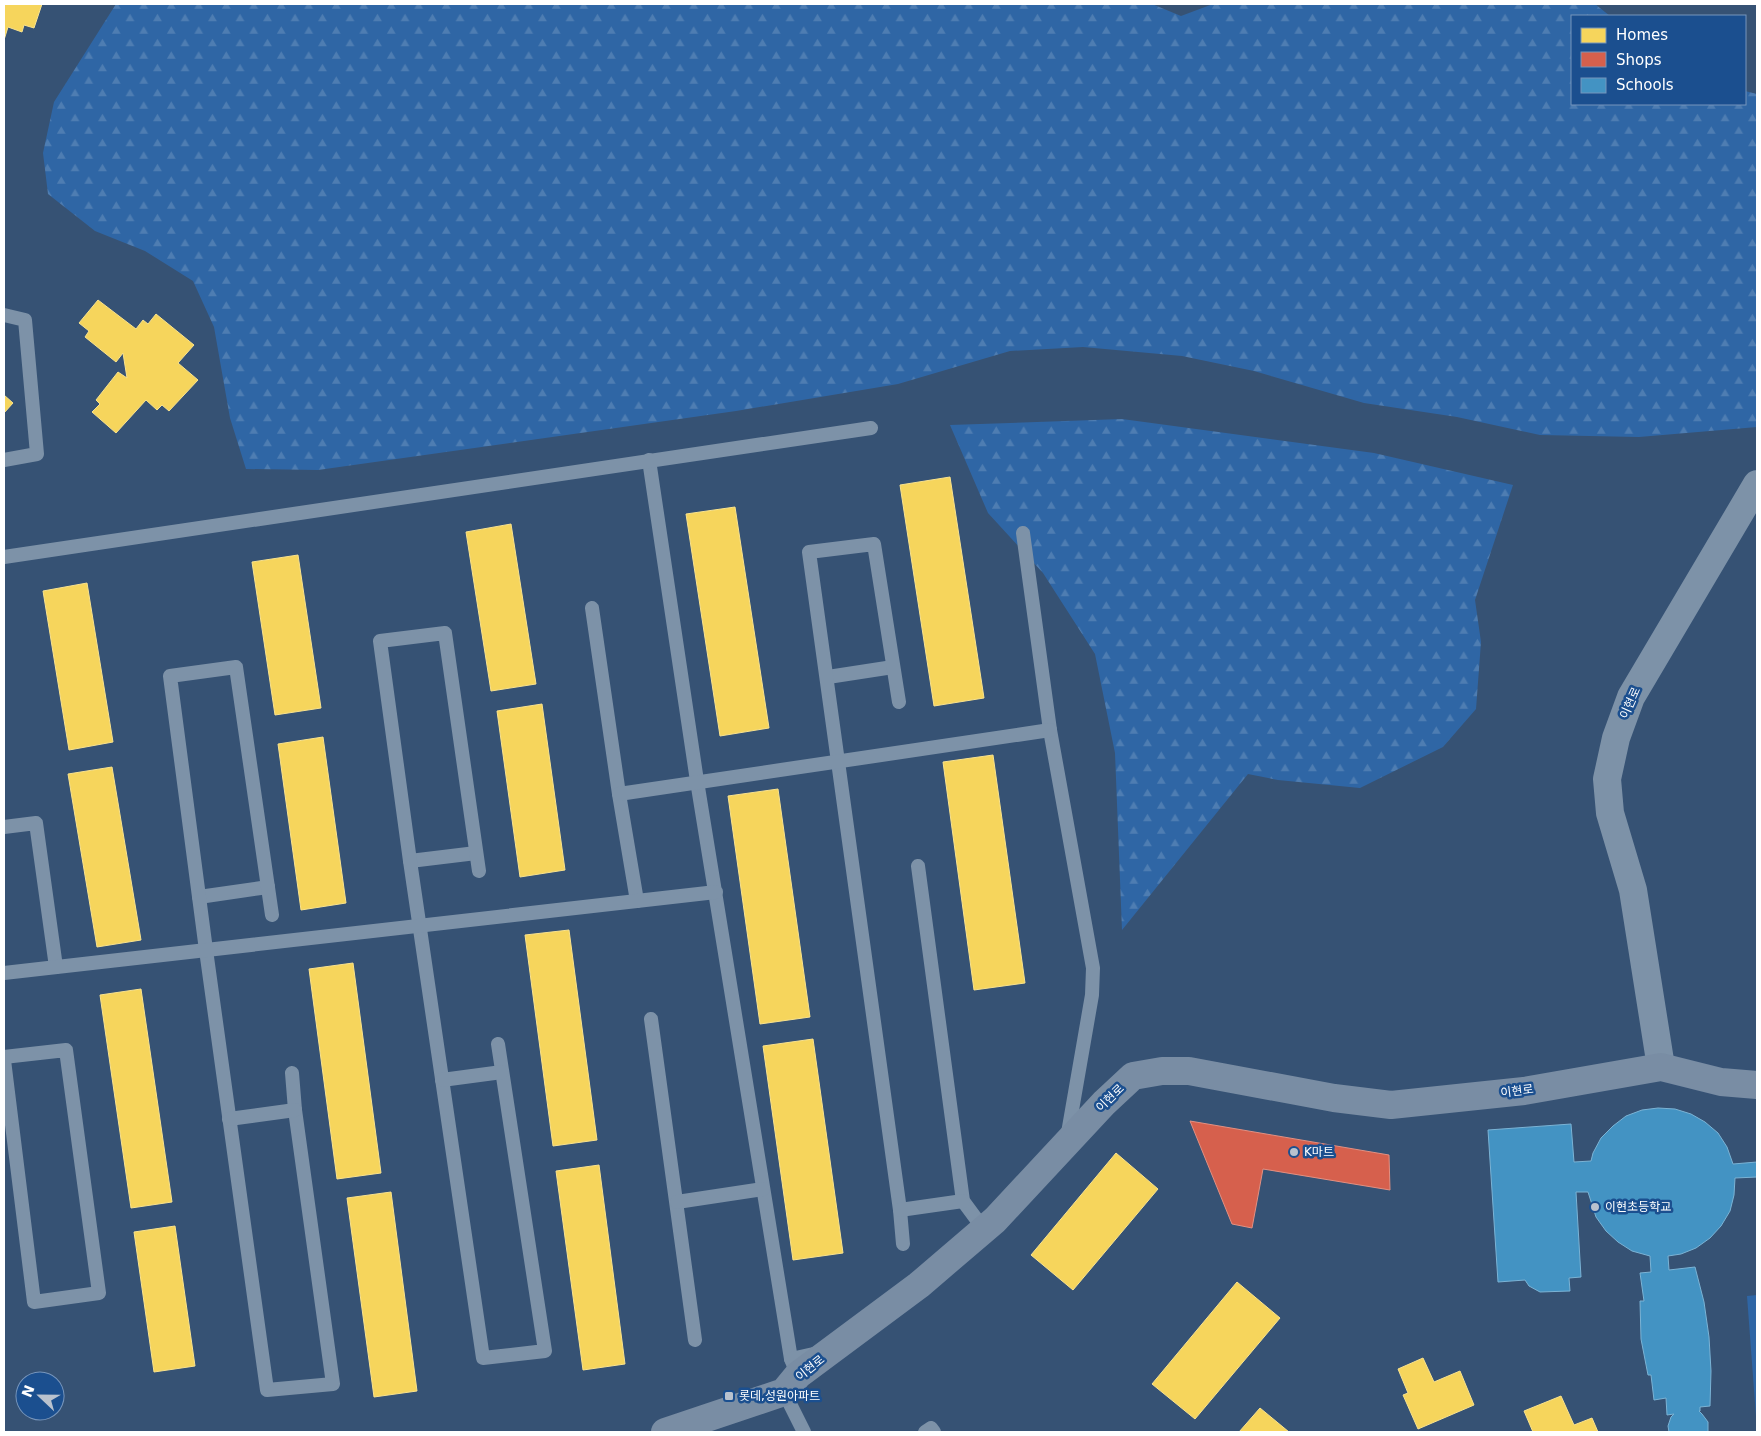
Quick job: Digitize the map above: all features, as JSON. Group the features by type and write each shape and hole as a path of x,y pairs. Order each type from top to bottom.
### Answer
{"street":[{"name":"이현로","path":"1661,1067 1633,890 1610,813 1608,778 1616,738 1631,697 1757,484"},
{"name":"이현로","path":"665,1432 791,1375 919,1285 995,1220 1097,1110 1133,1076 1162,1071 1189,1071 1334,1098 1391,1105 1524,1091 1661,1067 1721,1082 1757,1085"}],"lane":[{"path":"4,315 25,320 37,454 4,460"},
{"path":"4,557 871,428"},
{"path":"649,460 697,781 791,1375 804,1432"},
{"path":"791,1375 827,1350 980,1224 1068,1133 1092,995 1093,968 1050,730 1023,533"},
{"path":"899,702 874,544 809,552 828,677 903,1244"},
{"path":"592,608 619,794 637,901"},
{"path":"479,871 445,633 380,641 410,861 483,1358 545,1351 498,1044"},
{"path":"272,915 236,667 170,676 267,1390 333,1384 295,1110 292,1073"},
{"path":"828,677 893,667"},
{"path":"619,794 1050,730"},
{"path":"4,827 36,823 56,967"},
{"path":"410,861 476,853"},
{"path":"918,866 963,1201 980,1224"},
{"path":"199,897 268,887"},
{"path":"4,973 716,892"},
{"path":"651,1020 695,1340"},
{"path":"66,1050 99,1293 34,1302 4,1058 66,1050"},
{"path":"442,1080 502,1072"},
{"path":"229,1119 295,1110"},
{"path":"676,1202 763,1190"},
{"path":"900,1210 963,1201"},
{"path":"925,1432 931,1428 934,1432"}],"green space":[{"path":"116,4 1152,4 1181,16 1213,4 1595,4 1609,15 1571,15 1571,105 1746,105 1746,91 1757,94 1757,427 1639,437 1540,435 1457,417 1364,403 1254,371 1182,356 1083,347 1010,351 898,384 736,411 318,470 246,469 230,418 214,327 193,281 145,251 95,231 48,194 43,153 54,102"},
{"path":"1122,419 1374,453 1513,485 1475,600 1481,642 1476,709 1443,747 1360,788 1278,780 1248,774 1122,930 1115,753 1095,654 1043,573 988,513 950,425"},
{"path":"1757,1295 1757,1430 1747,1296"}],"building: Homes":[{"path":"4,4 42,4 34,28 24,25 22,32 8,27 4,40"},
{"path":"98,300 136,329 143,320 148,324 156,314 194,345 178,363 198,380 169,411 162,405 157,410 146,400 116,433 92,412 100,404 96,400 118,372 127,378 123,353 116,362 85,337 89,331 79,323"},
{"path":"4,395 13,403 4,413"},
{"path":"950,477 984,698 934,706 900,485"},
{"path":"735,507 769,728 720,736 686,514"},
{"path":"511,524 536,684 491,691 466,532"},
{"path":"298,555 321,708 275,715 252,562"},
{"path":"87,583 113,742 69,750 43,591"},
{"path":"542,704 565,870 520,877 497,711"},
{"path":"323,737 346,903 301,910 278,744"},
{"path":"993,755 1025,983 974,990 943,762"},
{"path":"112,767 141,940 97,947 68,774"},
{"path":"778,789 810,1017 760,1024 728,796"},
{"path":"569,930 597,1140 553,1146 525,935"},
{"path":"353,963 381,1173 337,1179 309,969"},
{"path":"141,989 172,1202 131,1208 100,995"},
{"path":"813,1039 843,1253 793,1260 763,1046"},
{"path":"1116,1153 1158,1189 1073,1290 1031,1255"},
{"path":"599,1165 625,1364 583,1370 556,1171"},
{"path":"391,1192 417,1391 374,1397 347,1198"},
{"path":"175,1226 195,1366 154,1372 134,1232"},
{"path":"1237,1282 1280,1318 1195,1419 1152,1384"},
{"path":"1423,1358 1434,1382 1460,1371 1474,1405 1418,1429 1403,1395 1408,1393 1398,1369"},
{"path":"1561,1396 1574,1425 1592,1418 1598,1432 1533,1432 1524,1411"},
{"path":"1260,1408 1289,1432 1239,1432"}],"building: Shops":[{"path":"1190,1121 1389,1155 1390,1190 1263,1169 1252,1228 1232,1224"}],"building: Schools":[{"path":"1658,1108 1675,1109 1691,1114 1705,1122 1718,1133 1727,1147 1733,1164 1757,1162 1757,1177 1735,1178 1734,1195 1730,1211 1721,1226 1710,1238 1696,1248 1681,1254 1668,1256 1669,1270 1695,1267 1704,1302 1711,1371 1710,1406 1700,1407 1699,1411 1708,1422 1708,1432 1669,1432 1668,1426 1674,1414 1667,1415 1666,1398 1654,1400 1651,1375 1648,1375 1641,1339 1640,1301 1644,1301 1640,1273 1651,1272 1650,1256 1632,1251 1606,1231 1596,1217 1588,1192 1576,1192 1581,1277 1569,1278 1570,1291 1540,1292 1529,1286 1525,1280 1498,1282 1488,1130 1571,1124 1574,1162 1591,1161 1601,1138 1613,1126 1626,1116 1642,1110"}],"place":[{"name":"K마트","path":"1294,1152"},
{"name":"이현초등학교","path":"1595,1207"},
{"name":"롯데,성원아파트","path":"729,1396"}]}
